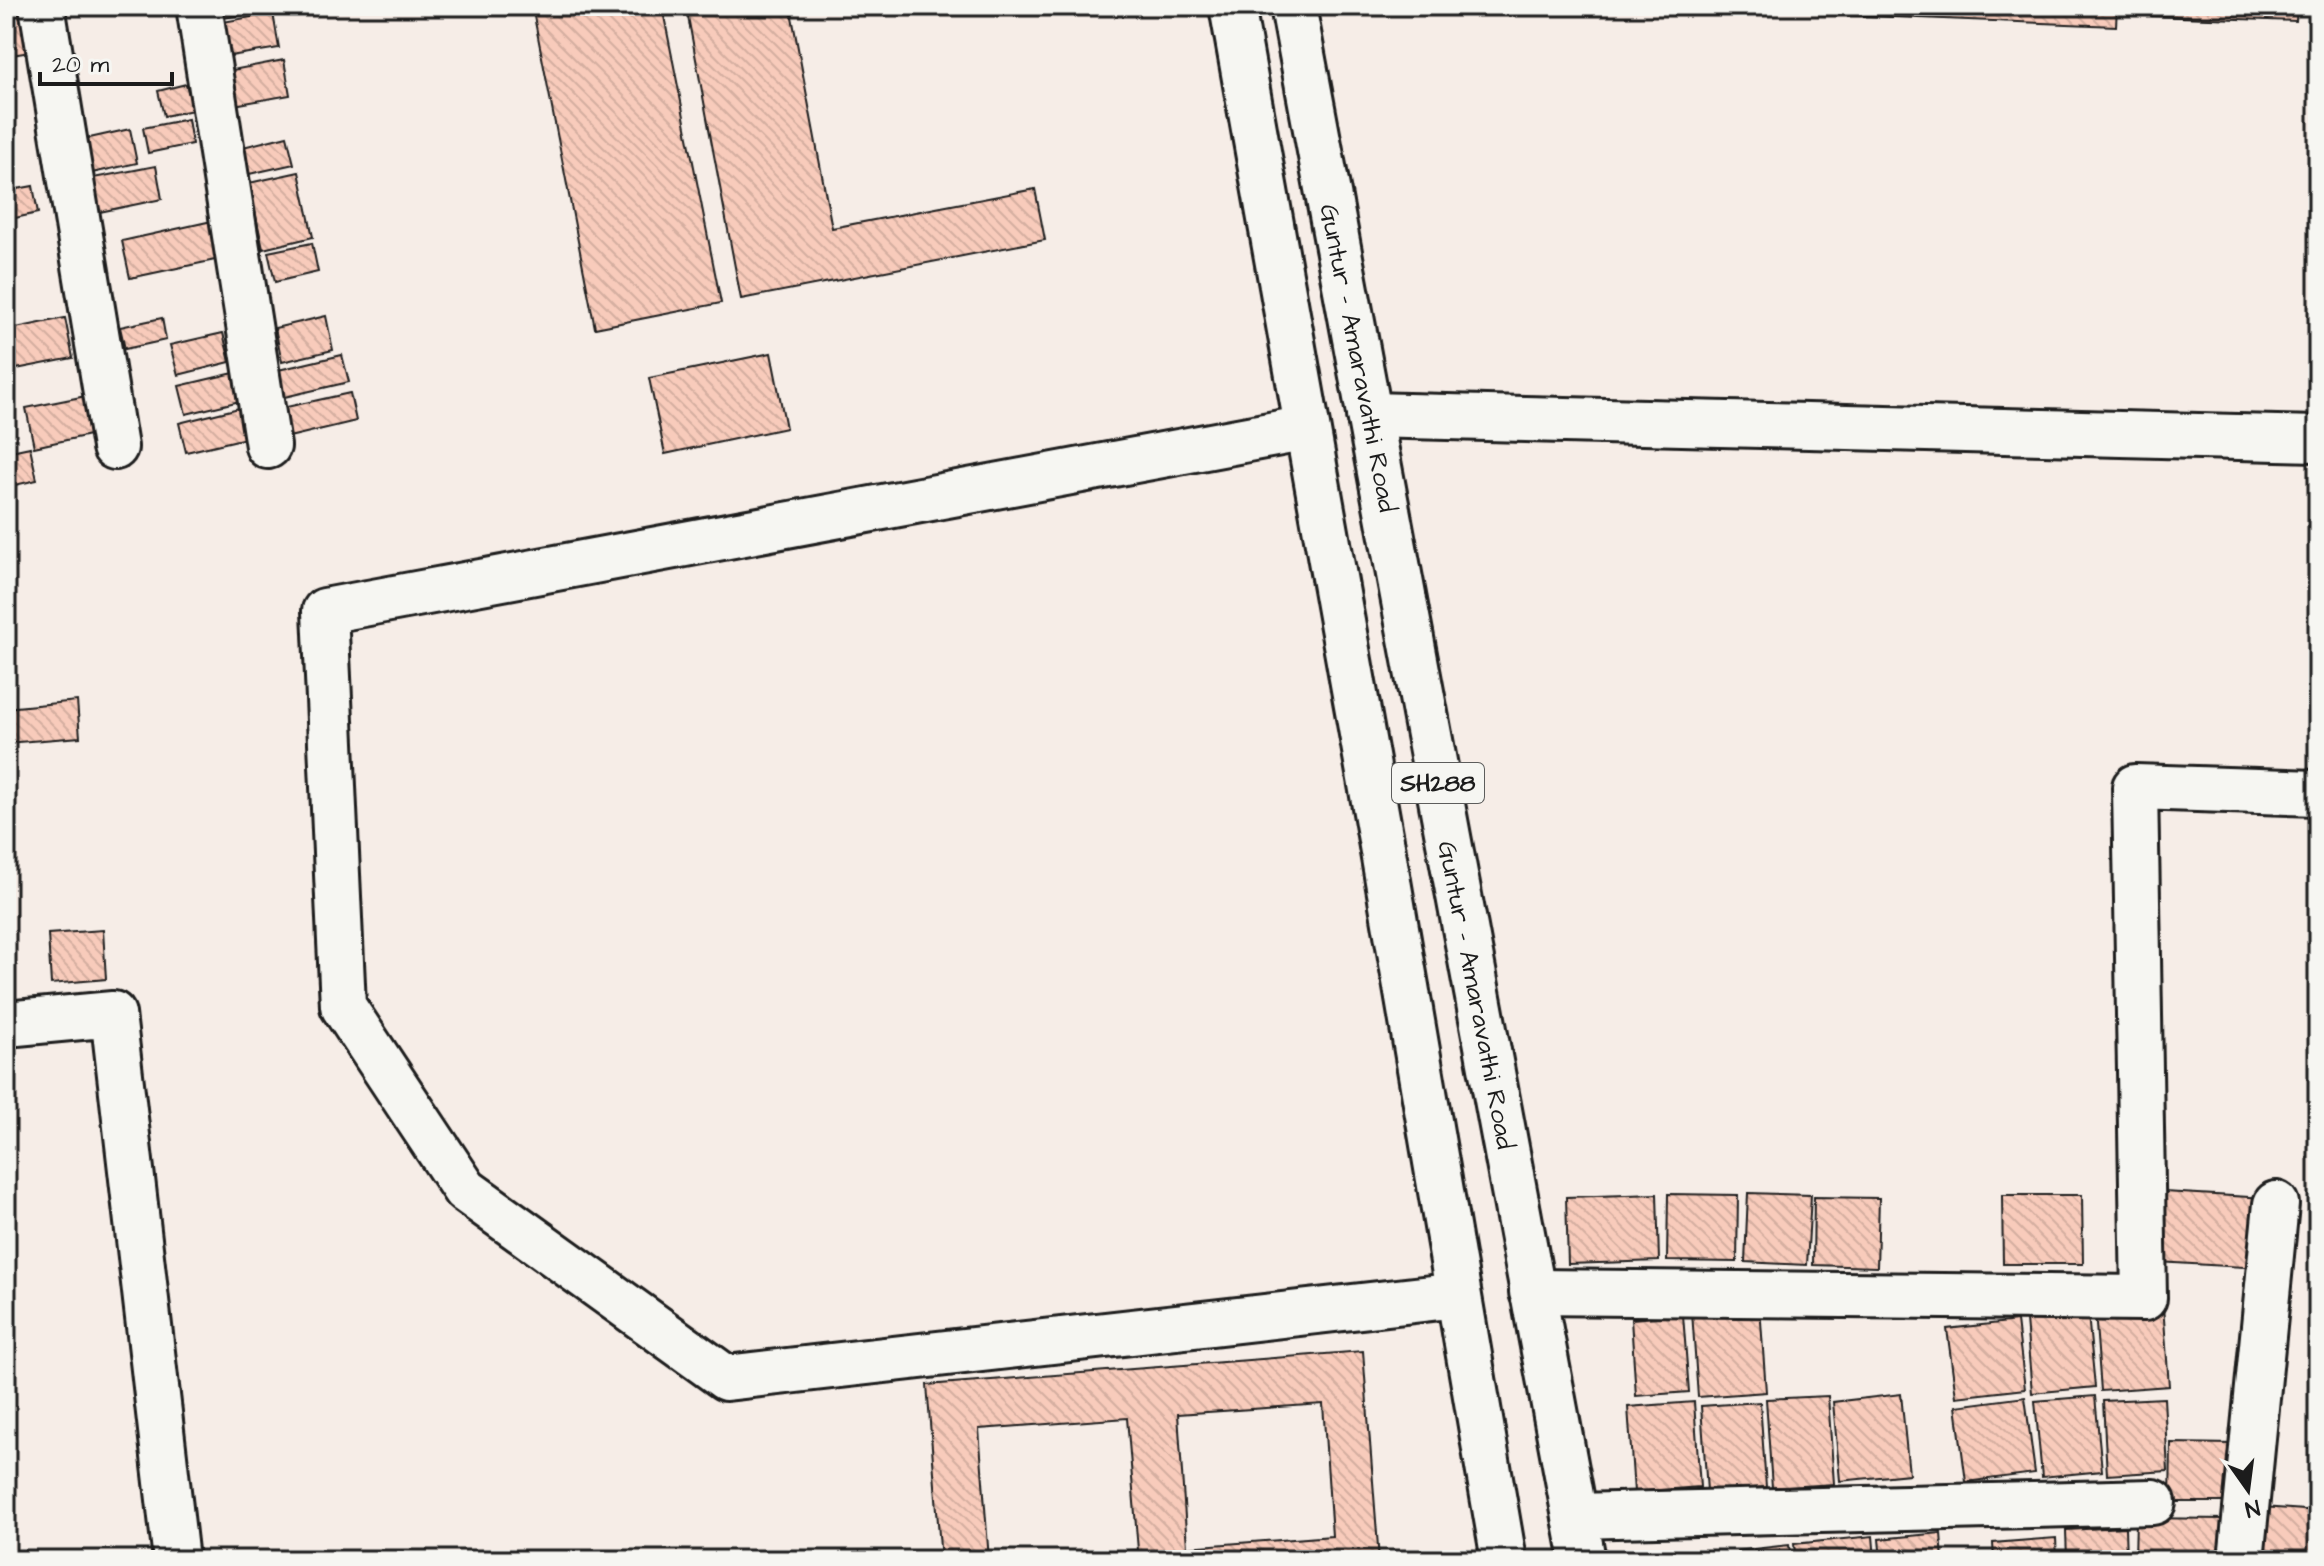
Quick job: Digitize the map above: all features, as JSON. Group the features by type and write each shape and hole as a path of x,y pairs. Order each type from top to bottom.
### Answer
{"street":[{"path":"42,6 115,447"},
{"path":"199,6 268,446"},
{"name":"SH288","path":"1232,6 1381,840 1504,1560"},
{"name":"Guntur - Amaravathi Road","path":"1293,6 1583,1560"},
{"path":"1369,415 2318,439"},
{"path":"1307,428 325,611 343,1006 465,1190 726,1378 1458,1295"},
{"path":"1532,1292 2144,1298 2135,787 2318,793"},
{"path":"6,1024 113,1014 176,1560"},
{"path":"2241,1560 2276,1204"},
{"path":"1575,1516 2153,1502"}],"building":[{"path":"6,6 21,6 30,52 6,56"},
{"path":"208,6 278,6 279,9 210,20"},
{"path":"532,6 662,6 721,303 595,328"},
{"path":"686,6 790,6 832,228 1035,189 1045,240 741,299"},
{"path":"1820,6 2117,6 2116,26 1820,14"},
{"path":"2153,6 2297,6 2296,21 2152,16"},
{"path":"273,13 279,48 218,58 212,24"},
{"path":"284,60 290,95 228,106 222,72"},
{"path":"186,84 193,110 164,116 158,91"},
{"path":"188,119 192,144 148,153 143,128"},
{"path":"130,129 137,163 83,175 76,141"},
{"path":"287,136 294,164 249,174 243,147"},
{"path":"156,166 162,199 90,214 83,180"},
{"path":"299,172 313,237 263,249 249,183"},
{"path":"33,186 38,213 6,220 6,191"},
{"path":"212,221 220,259 130,278 122,241"},
{"path":"312,243 318,272 275,282 268,252"},
{"path":"326,316 333,350 282,362 275,328"},
{"path":"65,318 73,358 11,370 6,330"},
{"path":"162,318 166,340 125,349 120,327"},
{"path":"223,333 230,362 178,375 170,345"},
{"path":"771,353 786,428 665,454 649,378"},
{"path":"342,355 349,382 280,398 274,371"},
{"path":"234,373 240,401 186,414 179,386"},
{"path":"350,393 356,421 289,437 282,408"},
{"path":"91,395 99,433 34,447 26,408"},
{"path":"239,408 246,438 186,452 179,423"},
{"path":"30,447 37,480 6,487 6,452"},
{"path":"77,701 80,737 6,743 6,708"},
{"path":"103,930 106,979 51,984 48,934"},
{"path":"2164,1192 2266,1198 2261,1268 2158,1262"},
{"path":"1748,1193 1811,1195 1807,1265 1745,1262"},
{"path":"1657,1194 1659,1261 1568,1264 1566,1197"},
{"path":"1668,1194 1738,1195 1737,1262 1667,1261"},
{"path":"2002,1195 2082,1195 2083,1264 2003,1264"},
{"path":"1814,1197 1879,1198 1877,1267 1813,1265"},
{"path":"2163,1306 2169,1386 2101,1391 2095,1311"},
{"path":"1760,1307 1766,1392 1698,1397 1692,1312"},
{"path":"2088,1314 2095,1387 2032,1393 2026,1320"},
{"path":"1683,1315 1689,1392 1636,1396 1631,1319"},
{"path":"2017,1321 2025,1389 1956,1397 1947,1329"},
{"path":"1363,1351 1379,1560 1008,1560 1138,1550 1127,1418 979,1429 989,1560 941,1560 927,1385","holes":["1323,1404 1332,1536 1187,1547 1178,1414"]},
{"path":"1901,1394 1909,1474 1840,1481 1833,1402"},
{"path":"1828,1396 1834,1484 1772,1488 1766,1399"},
{"path":"2095,1396 2102,1471 2042,1477 2035,1401"},
{"path":"2025,1397 2035,1473 1966,1482 1956,1406"},
{"path":"2164,1398 2168,1471 2107,1475 2103,1401"},
{"path":"1694,1402 1700,1487 1634,1492 1628,1407"},
{"path":"1760,1402 1766,1487 1707,1491 1701,1406"},
{"path":"2171,1443 2234,1444 2234,1502 2170,1502"},
{"path":"2262,1507 2318,1511 2318,1560 2257,1560"},
{"path":"2136,1518 2227,1519 2227,1560 2135,1560"},
{"path":"2125,1527 2126,1560 2067,1560 2066,1530"},
{"path":"1941,1533 1943,1560 1881,1560 1879,1539"},
{"path":"1873,1536 1875,1560 1796,1560 1794,1544"},
{"path":"2056,1538 2057,1560 1994,1560 1993,1543"},
{"path":"1789,1545 1791,1560 1738,1560 1737,1551"}]}
